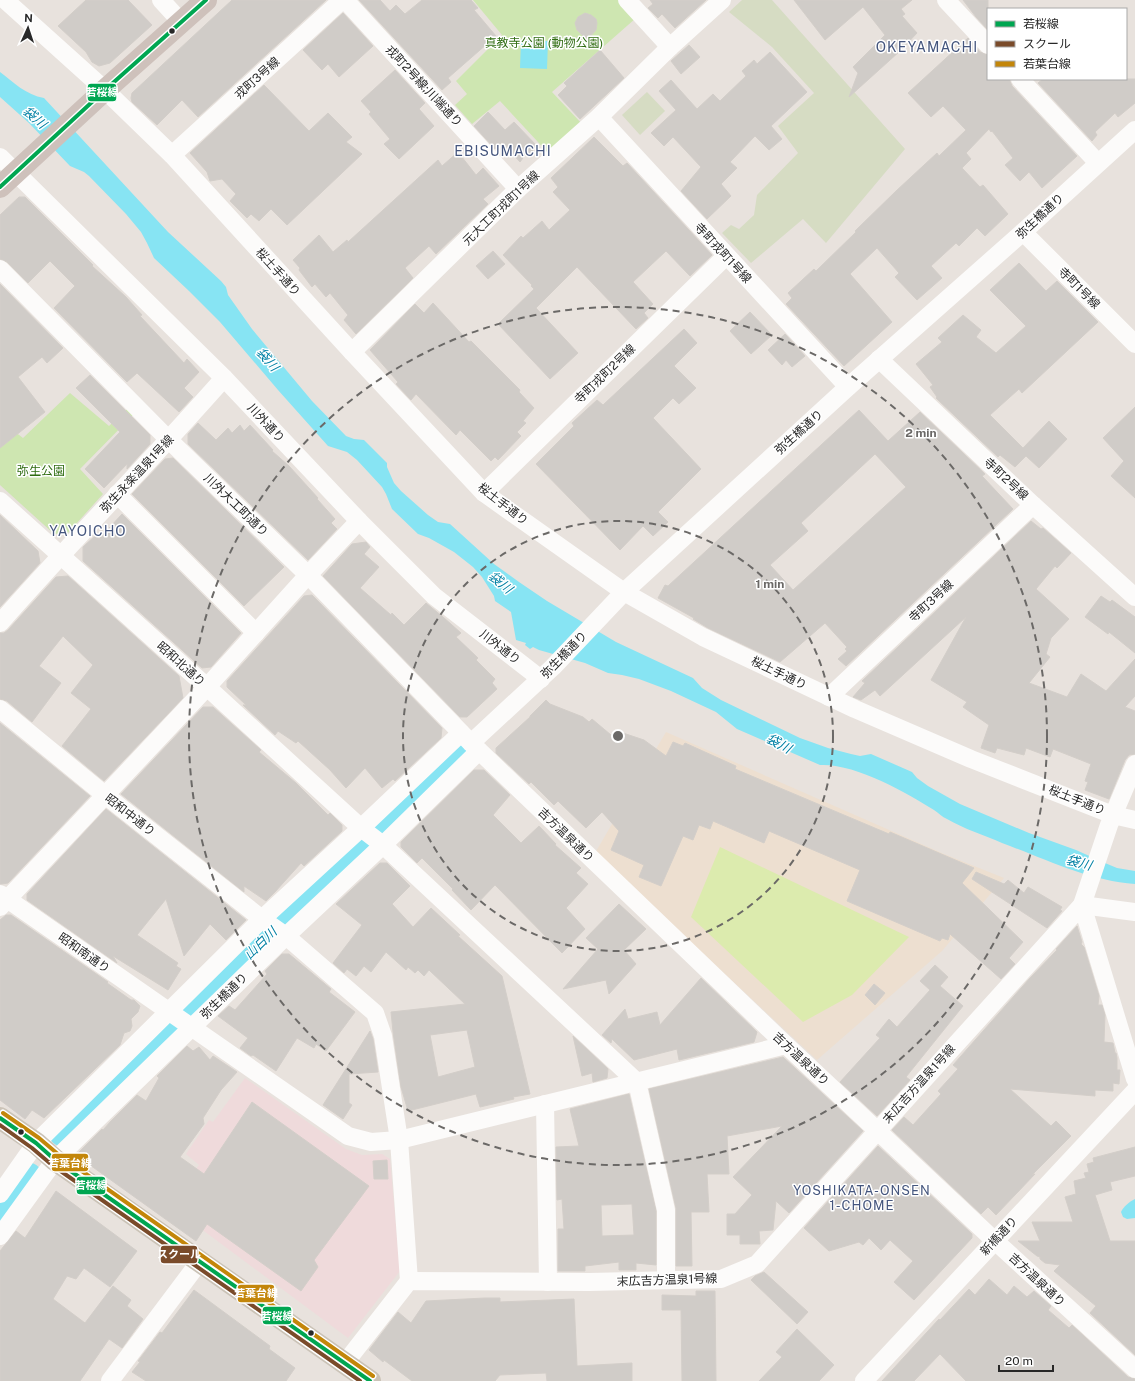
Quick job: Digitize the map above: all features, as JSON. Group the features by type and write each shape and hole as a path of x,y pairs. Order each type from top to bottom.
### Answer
{"highway":[{"path":"0,187 13,165 102,93 206,0"}],"main road":[{"path":"0,1118 36,1143 55,1160 370,1381"}],"street":[{"name":"桜土手通り","path":"5,0 102,93 172,155 352,352 484,492 619,597 855,710 971,759 1064,795 1111,820 1135,820"},
{"path":"161,0 182,23"},
{"name":"戎町3号線","path":"172,155 342,0"},
{"name":"戎町2号線;川端通り","path":"345,0 518,189"},
{"path":"627,0 670,47"},
{"name":"元大工町戎町1号線","path":"352,352 518,189 599,117 670,47 722,0"},
{"path":"946,0 987,44"},
{"path":"1021,80 1098,163"},
{"name":"寺町戎町1号線","path":"599,117 848,387"},
{"name":"弥生橋通り","path":"0,1194 36,1143 262,919 362,828 470,742 547,673 619,597 848,387 1023,232 1135,130"},
{"name":"川外通り","path":"13,165 224,378 359,521 434,596 547,673"},
{"name":"寺町1号線","path":"1023,232 1135,344"},
{"name":"寺町戎町2号線","path":"484,492 726,256"},
{"name":"川外大工町通り","path":"0,269 169,440 308,575 470,742"},
{"name":"寺町2号線","path":"879,359 1033,505 1135,597"},
{"name":"弥生永楽温泉1号線","path":"0,623 117,494 169,440 224,378"},
{"path":"117,494 256,633"},
{"name":"昭和北通り","path":"0,501 362,828 384,845 637,1082"},
{"name":"寺町3号線","path":"829,697 1033,505"},
{"path":"2,900 105,795 207,687 359,521"},
{"name":"昭和中通り","path":"0,709 105,795 262,919 286,936 375,1013 383,1036 399,1140 409,1281"},
{"name":"弥生橋通り","path":"0,1236 55,1160 286,936 384,845 470,742"},
{"name":"吉方温泉通り","path":"470,742 786,1046 1135,1369"},
{"path":"1135,764 1111,820 1084,901 1135,1079"},
{"name":"昭和南通り","path":"2,900 191,1027 348,1136 371,1142 399,1140 786,1046"},
{"path":"1084,901 1135,912"},
{"name":"末広吉方温泉1号線","path":"409,1281 548,1282 721,1280 757,1264 1084,901"},
{"path":"637,1082 666,1210 666,1280"},
{"name":"新橋通り","path":"867,1380 995,1240 1135,1091"},
{"path":"544,1104 548,1282"},
{"path":"110,1381 200,1261"},
{"path":"345,1364 409,1281"}],"shaded area":[{"path":"666,732 944,854 1004,878 942,951 817,1060 595,853"},
{"path":"245,1078 346,1149 362,1155 382,1154 390,1159 400,1271 348,1338 169,1205 199,1165 186,1154 209,1120 213,1122"}],"green space":[{"name":"真教寺公園 (動物公園)","path":"473,0 620,0 636,18 552,92 583,125 550,155 500,101 472,124 455,105 467,94 456,81 502,35"},
{"path":"742,0 772,0 905,149 826,243 803,219 751,263 722,233 731,225 739,229 754,215 757,195 798,153 778,126 814,93 772,47 729,12"},
{"path":"647,92 665,111 640,135 622,115"},
{"name":"弥生公園","path":"70,393 109,426 127,409 133,415 80,469 103,494 67,534 54,534 0,485 0,440 10,428 23,438"},
{"path":"720,847 909,937 852,995 803,1022 691,917"}],"water":[{"path":"521,40 548,41 547,69 520,68"},
{"name":"袋川","path":"0,72 31,94 44,98 168,232 221,281 226,287 228,295 252,329 312,401 346,436 364,440 387,463 387,467 394,483 401,491 438,522 450,524 494,564 519,582 547,601 616,642 693,678 702,688 721,700 800,738 851,754 860,756 871,754 912,772 917,778 928,786 960,804 1117,868 1135,871 1135,884 1101,879 1084,874 1002,843 954,823 909,795 879,780 848,769 820,765 737,729 716,712 671,691 639,679 608,673 585,663 533,647 530,649 525,645 526,643 516,640 511,612 495,601 494,596 482,577 473,567 454,552 429,538 418,534 392,509 382,487 357,460 347,452 328,446 220,322 154,258 141,232 126,214 89,176 84,172 70,166 29,123 0,97"},
{"path":"1135,1199 1135,1218 1127,1219 1123,1217 1121,1212 1122,1210 1127,1204"}],"building":[{"path":"86,0 128,0 152,25 110,63 99,66 92,62 86,52 58,26"},
{"path":"232,0 326,0 198,117 182,100 157,125 132,102 132,93"},
{"path":"359,0 380,0 390,11 396,5 405,14 422,0 471,0 478,8 474,10 496,36 448,78 451,82 442,90"},
{"path":"650,0 706,0 675,28 662,14 658,18 648,8 653,4"},
{"path":"794,0 912,0 901,9 905,14 902,16 917,33 900,51 849,97 858,73 853,67 885,35 863,7 825,40"},
{"path":"963,0 988,0 987,29"},
{"path":"343,13 373,46 339,77 328,64 322,70 303,50"},
{"path":"585,13 596,19 597,23 596,30 587,40 577,30 575,23 578,17"},
{"path":"968,38 980,52 987,55 987,80 1009,80 1012,86 1077,156 1042,188 1029,172 1020,181 1005,165 1013,158 989,129 966,153 971,159 962,168 980,187 983,185 1008,214 985,236 977,228 959,246 956,243 931,266 942,278 917,300 895,277 899,273 877,248 850,274 892,322 844,366 786,304 792,298 788,293 814,269 816,271 896,191 937,153 939,156 966,130 943,106 931,117 908,93"},
{"path":"689,45 700,57 681,74 671,61"},
{"path":"600,50 624,78 580,119 558,95 567,86 564,83"},
{"path":"770,52 807,92 771,126 782,139 769,150 755,136 730,162 737,168 721,184 731,196 707,219 681,191 701,167 673,137 664,146 651,133 676,110 659,91 671,80 697,109 713,94 720,101 746,76 742,71 754,60 757,64"},
{"path":"395,70 425,103 419,109 434,126 399,159 384,144 390,139 369,114 371,112 361,101"},
{"path":"1135,79 1135,103 1118,117 1115,113 1095,132 1097,135 1092,141 1038,83 1042,80"},
{"path":"264,85 309,131 328,113 352,137 346,142 362,154 287,225 271,209 259,221 251,214 247,218 230,201 236,194 222,179 210,181 207,172 190,153"},
{"path":"488,112 505,130 514,122 537,146 527,156 525,155 520,162 502,142 495,149 474,126"},
{"path":"594,137 623,166 627,163 712,255 690,276 666,251 633,282 653,304 644,313 648,318 636,329 577,267 536,308 578,353 550,379 498,324 534,289 531,286 532,285 503,255 521,236 523,238 542,221 549,230 570,210 553,192 558,187 551,178"},
{"path":"458,152 476,175 483,168 499,186 483,199 488,204 436,254 429,246 405,268 413,278 356,334 344,320 348,315 330,293 326,297 315,284 312,287 293,260 319,235 333,252 347,240 348,242 438,160 442,166"},
{"path":"19,197 25,197 93,265 92,266 126,297 142,315 140,316 184,363 187,359 199,372 184,388 193,397 179,412 137,373 127,382 54,308 75,286 50,261 28,283 7,262 0,259 0,215"},
{"path":"493,251 505,264 488,279 476,266"},
{"path":"1019,263 1046,291 1057,281 1098,322 1022,393 1019,389 990,415 1023,448 1049,421 1067,439 1039,468 1026,456 1015,467 1000,455 998,457 936,398 937,397 930,387 933,385 916,364 942,342 938,338 963,315 981,330 976,337 996,353 1026,326 990,290"},
{"path":"0,284 63,348 47,363 42,357 18,377 45,412 0,448"},
{"path":"433,303 469,342 471,341 520,390 519,392 534,408 523,421 526,423 517,432 521,436 498,460 495,457 491,461 460,430 456,435 416,394 411,400 396,384 398,382 370,350 415,304 424,313"},
{"path":"750,312 772,335 751,354 730,331"},
{"path":"684,329 697,343 674,366 696,388 679,404 673,398 653,418 701,469 658,512 668,522 653,536 643,526 620,550 536,464 574,426 572,423 597,400 603,405"},
{"path":"785,334 805,356 792,367 786,360 782,365 768,350"},
{"path":"90,375 150,435 150,444 127,469 127,464 104,488 85,469 120,432 76,388"},
{"path":"1135,407 1135,498 1111,476 1124,461 1103,438"},
{"path":"859,410 888,441 920,412 985,474 982,476 1013,509 846,666 838,659 847,651 845,649 847,647 825,623 780,662 708,628 693,619 694,618 658,598 665,585 668,586","holes":["875,454 906,487 793,590 770,565 808,531 801,523"]},
{"path":"198,423 216,440 228,428 232,433 240,425 244,431 250,425 273,450 272,451 289,466 318,498 317,499 335,519 331,523 337,529 308,560 188,444 188,434"},
{"path":"173,458 284,567 244,606 132,494 165,459"},
{"path":"122,514 241,633 211,667 202,668 83,561 83,547 96,535 99,539"},
{"path":"0,515 38,551 40,563 0,607"},
{"path":"1031,521 1041,529 1043,528 1071,553 1057,568 1055,566 1036,589 1069,619 1051,638 1046,654 1050,657 1029,683 1067,697 1081,674 1106,691 1135,659 1135,696 1125,707 1135,711 1135,754 1129,755 1125,760 1109,799 1085,790 1088,782 1085,781 1091,764 1053,749 1050,757 1026,748 1024,755 997,748 995,753 981,748 989,725 963,707 967,702 931,680 966,617 880,696 875,690 861,700 853,697 865,683 862,681"},
{"path":"366,542 370,547 364,554 379,567 360,588 391,615 392,613 404,625 426,603 461,633 456,637 478,658 476,660 495,679 492,683 497,689 467,717 460,717 323,576 352,544"},
{"path":"68,576 179,676 183,698 104,781 62,746 91,709 71,693 93,665 63,636 39,666 61,683 32,722 7,701 0,699 0,633 4,633 8,630 56,577"},
{"path":"312,595 442,728 441,738 395,781 393,779 382,788 365,768 346,788 330,770 298,741 296,743 278,731 275,735 243,705 246,705 227,687 227,681 304,596"},
{"path":"1101,596 1110,602 1112,600 1135,617 1135,653 1109,632 1108,634 1085,617"},
{"path":"546,700 550,704 583,717 589,722 592,719 617,740 623,733 644,740 666,756 673,742 683,746 685,743 736,766 735,769 974,868 962,883 1023,942 1009,958 1015,964 1001,979 950,934 948,940 942,938 940,941 847,901 860,870 769,831 764,843 713,821 710,829 699,825 693,840 683,836 661,886 639,877 644,865 611,850 619,831 602,812 586,828 558,801 554,805 531,782 529,784 496,753 496,748"},
{"path":"203,707 213,707 261,750 259,752 296,783 328,815 330,813 342,825 342,831 304,866 301,863 266,901 244,886 244,892 121,794"},
{"path":"0,723 90,796 8,883 2,884 0,884"},
{"path":"474,770 484,770 510,795 493,815 521,843 539,826 556,844 555,845 581,868 576,873 588,884 566,908 585,929 562,953 495,885 471,910 452,890 453,889 422,858 417,863 401,847 401,842"},
{"path":"106,809 246,920 226,940 210,924 184,956 166,899 137,935 178,963 176,966 181,969 168,990 113,956 117,963 27,900 27,894"},
{"path":"380,863 387,863 410,886 392,904 413,927 431,908 460,935 458,936 502,976 530,1094 513,1097 514,1099 480,1107 476,1094 408,1111 401,1087 391,1012 465,1004 429,970 424,976 418,970 415,973 408,967 406,970 386,952 371,972 364,966 356,976 347,969 344,973 333,963 362,925 336,904","holes":["467,1030 475,1067 438,1077 430,1035"]},
{"path":"976,872 1004,884 1008,880 1024,893 1028,887 1062,907 1060,910 1062,911 1047,928 972,879"},
{"path":"619,904 646,929 624,950 636,964 609,994 606,980 563,989 598,949 586,938"},
{"path":"6,915 11,915 108,982 107,983 131,1000 134,1000 140,1006 138,1012 131,1019 132,1026 130,1031 124,1033 120,1045 44,1118 32,1110 25,1119 0,1100 0,920"},
{"path":"1077,926 1082,942 1081,944 1084,947 1099,996 1098,1005 1102,1005 1105,1015 1104,1042 1113,1043 1116,1053 1117,1070 1120,1070 1119,1084 1113,1083 1113,1091 1095,1090 1095,1096 1010,1089 1051,1126 1056,1121 1071,1136 1032,1175 1035,1174 996,1215 988,1207 981,1214 892,1130 904,1117 913,1125 941,1094 938,1091 958,1069 953,1065"},
{"path":"282,954 289,954 331,989 329,992 355,1012 326,1051 316,1044 314,1048 297,1038 276,1071 240,1048 248,1038 218,1016 229,1006 235,1010 267,974 265,971"},
{"path":"935,965 948,977 940,986 963,1006 906,1077 910,1080 877,1116 840,1082 880,1038 876,1035 889,1019 897,1027 930,990 920,981"},
{"path":"701,978 757,1032 754,1042 679,1060 677,1049 634,1060 612,1039 611,1043 602,1035 625,1009 628,1019 657,1012 660,1025"},
{"path":"874,984 885,993 875,1005 865,995"},
{"path":"370,1031 373,1039 378,1072 349,1074 349,1103 352,1105 343,1119 323,1105"},
{"path":"573,1036 608,1069 607,1078 593,1082 592,1073 582,1076"},
{"path":"187,1046 193,1051 199,1047 210,1060 213,1056 237,1072 221,1090 203,1118 204,1124 180,1157 204,1174 252,1102 369,1186 314,1260 318,1267 301,1291 207,1224 196,1241 76,1155 137,1095 146,1101 159,1078 157,1076"},
{"path":"783,1057 863,1131 789,1213 776,1201 773,1230 759,1231 760,1244 740,1244 740,1235 727,1235 727,1214 735,1214 752,1195 733,1177 782,1126 727,1136 729,1174 707,1174 709,1212 691,1212 692,1266 676,1266 676,1208 649,1089"},
{"path":"629,1094 656,1211 656,1265 636,1263 636,1270 619,1270 619,1262 585,1266 585,1271 558,1271 558,1229 564,1229 562,1199 557,1200 556,1147 579,1146 570,1109","holes":["632,1204 634,1235 602,1236 601,1205"]},
{"path":"878,1146 972,1234 972,1238 914,1300 894,1282 913,1261 890,1240 881,1250 869,1238 863,1245 859,1242 829,1251 804,1228"},
{"path":"1135,1147 1135,1176 1110,1182 1112,1190 1095,1195 1110,1241 1135,1241 1135,1355 1090,1313 1096,1306 1054,1271 1060,1265 1045,1263 1040,1259 1040,1257 1018,1241 1040,1241 1032,1222 1073,1222 1065,1197 1076,1194 1074,1181 1086,1178 1084,1173 1089,1172 1087,1164 1094,1162 1093,1158"},
{"path":"387,1160 388,1179 374,1179 373,1161"},
{"path":"56,1191 137,1251 110,1287 84,1268 76,1279 67,1276 53,1299 85,1323 113,1286 131,1300 127,1306 143,1319 122,1348 109,1339 80,1381 0,1381 0,1251 16,1231 25,1238"},
{"path":"764,1272 808,1312 797,1324 751,1280 755,1276"},
{"path":"989,1279 1007,1295 1014,1286 1027,1297 1034,1291 1051,1306 1048,1310 1069,1328 1072,1325 1128,1377 1135,1379 1135,1381 966,1381 940,1354 914,1381 882,1381 969,1289 975,1295"},
{"path":"194,1290 270,1346 269,1349 295,1368 286,1381 146,1381 132,1372 140,1362 138,1361 160,1332 162,1333"},
{"path":"696,1291 715,1291 716,1381 682,1381 681,1310 662,1310 662,1295 696,1296"},
{"path":"500,1298 500,1302 574,1299 577,1366 632,1363 632,1381 547,1381 546,1373 500,1375 495,1381 412,1381 384,1360 383,1362 369,1350 398,1312 411,1323 426,1301"},
{"path":"797,1329 834,1365 819,1381 759,1381 782,1357 776,1352"}],"waterway":[{"name":"山白川","path":"64,1131 456,756"},
{"name":"山白川","path":"0,1216 27,1178"}],"transit line":[{"name":"若桜線","path":"0,187 105,90 206,0"},
{"name":"若葉台線","path":"3,1113 39,1138 59,1155 373,1376"},
{"name":"若桜線","path":"0,1118 36,1143 55,1160 370,1381"},
{"name":"スクール","path":"0,1125 32,1148 52,1165 360,1381"}],"district":[{"name":"OKEYAMACHI","path":"927,47"},
{"name":"EBISUMACHI","path":"503,151"},
{"name":"YAYOICHO","path":"88,531"},
{"name":"YOSHIKATA-ONSEN 1-CHOME","path":"862,1198"}]}
